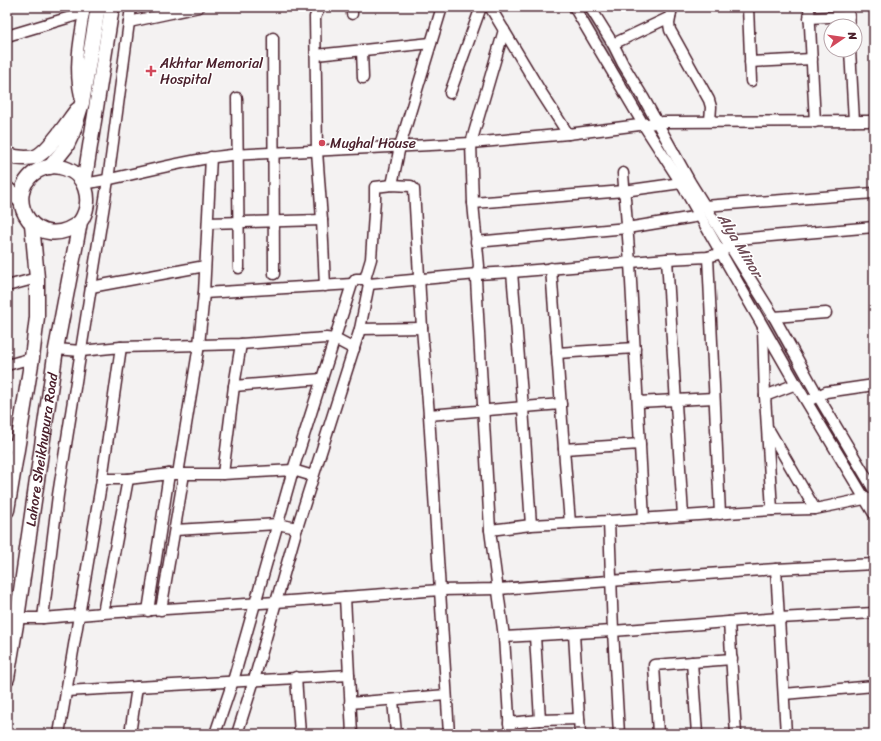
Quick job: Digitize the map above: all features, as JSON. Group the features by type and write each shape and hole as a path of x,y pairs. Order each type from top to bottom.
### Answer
{"highway":[{"path":"50,167 66,147 73,132 82,103 98,7"},
{"path":"84,184 112,7"},
{"path":"7,155 18,158 37,156 59,134 82,103"},
{"path":"7,158 32,175"},
{"path":"57,166 70,170 84,184 88,197 88,203 84,216 80,222 62,232 51,233 41,230 32,224 25,213 21,201 24,187 32,175 37,171 50,167 57,166"},
{"path":"7,189 21,201"},
{"name":"Lahore Sheikhupura Road","path":"7,678 18,618 56,349 80,222"},
{"name":"Lahore Sheikhupura Road","path":"7,510 12,444 32,358 37,316 37,278 32,224"}],"street":[{"path":"43,618 58,495 108,180 130,7"},
{"path":"129,22 199,7"},
{"path":"320,7 315,17 317,151 325,286"},
{"path":"392,185 400,146 442,7"},
{"path":"450,93 482,7"},
{"path":"490,7 568,134"},
{"path":"574,7 643,124 681,183 796,384 813,399 874,490"},
{"path":"590,7 613,44 705,206 774,317 813,399 870,498 874,514"},
{"path":"672,7 670,17 672,34 709,100 711,107 710,121"},
{"path":"748,7 751,82"},
{"path":"809,7 814,122"},
{"path":"7,36 84,10 77,60 78,87 82,103"},
{"path":"809,18 848,11"},
{"path":"613,44 670,17"},
{"path":"504,30 471,143 473,203 479,266 476,279 490,530 504,637 510,734"},
{"path":"273,38 274,274"},
{"path":"316,55 431,43"},
{"path":"362,50 362,78"},
{"path":"850,58 854,122"},
{"path":"750,62 812,59"},
{"path":"237,98 239,268"},
{"path":"84,184 211,157 238,154 471,143 568,134 657,123 710,121 871,121"},
{"path":"148,611 177,474 199,345 204,293 211,157"},
{"path":"623,173 630,263 644,519"},
{"path":"473,203 624,191 681,183"},
{"path":"237,734 254,680 297,528 360,329 371,258 375,199 374,188 376,186 392,185 412,186 414,188 449,734"},
{"path":"705,206 874,192"},
{"path":"476,242 627,228 700,216"},
{"path":"208,223 322,220"},
{"path":"216,734 256,604 293,470 352,284 356,279 367,281 420,280 551,268 708,257 722,253 734,240 738,239 874,228"},
{"path":"708,257 720,514"},
{"path":"667,259 683,516"},
{"path":"91,287 205,266"},
{"path":"551,268 570,523"},
{"path":"512,272 531,525"},
{"path":"7,286 37,278"},
{"path":"204,293 352,284"},
{"path":"774,317 826,313"},
{"path":"763,326 765,396 772,510"},
{"path":"360,329 422,328"},
{"path":"56,349 81,351 121,347 241,344 315,338 335,339 354,348"},
{"path":"223,474 241,344"},
{"path":"59,734 102,480 121,347"},
{"path":"557,353 634,348"},
{"path":"7,365 32,358"},
{"path":"234,386 322,379"},
{"path":"765,396 796,384"},
{"path":"813,399 834,390 874,385"},
{"path":"638,402 714,398"},
{"path":"429,415 561,404"},
{"path":"768,429 815,509"},
{"path":"564,449 640,444"},
{"path":"102,480 177,474 223,474 293,470 313,476"},
{"path":"161,610 175,530 177,474"},
{"path":"103,613 128,479"},
{"path":"490,530 531,525 609,522 772,510 815,509 870,498"},
{"path":"609,522 619,734"},
{"path":"175,530 277,524 297,528"},
{"path":"18,618 79,616 103,613 256,604 440,590 498,589 776,569 874,564"},
{"path":"776,569 786,734"},
{"path":"345,597 352,734"},
{"path":"504,637 613,632 779,618 874,613"},
{"path":"729,622 736,734"},
{"path":"574,634 580,734"},
{"path":"535,636 540,720"},
{"path":"658,734 654,665 732,659"},
{"path":"692,662 697,734"},
{"path":"66,691 349,675"},
{"path":"296,677 300,734"},
{"path":"784,694 874,686"},
{"path":"130,734 137,687"},
{"path":"350,703 446,695"},
{"path":"393,700 396,734"},
{"path":"509,723 540,720 579,719"}],"waterway":[{"name":"Alya Minor","path":"582,7 664,145"},
{"name":"Alya Minor","path":"724,246 802,377"}],"place":[{"name":"Akhtar Memorial Hospital","path":"151,71"},
{"name":"Mughal House","path":"322,143"}]}
